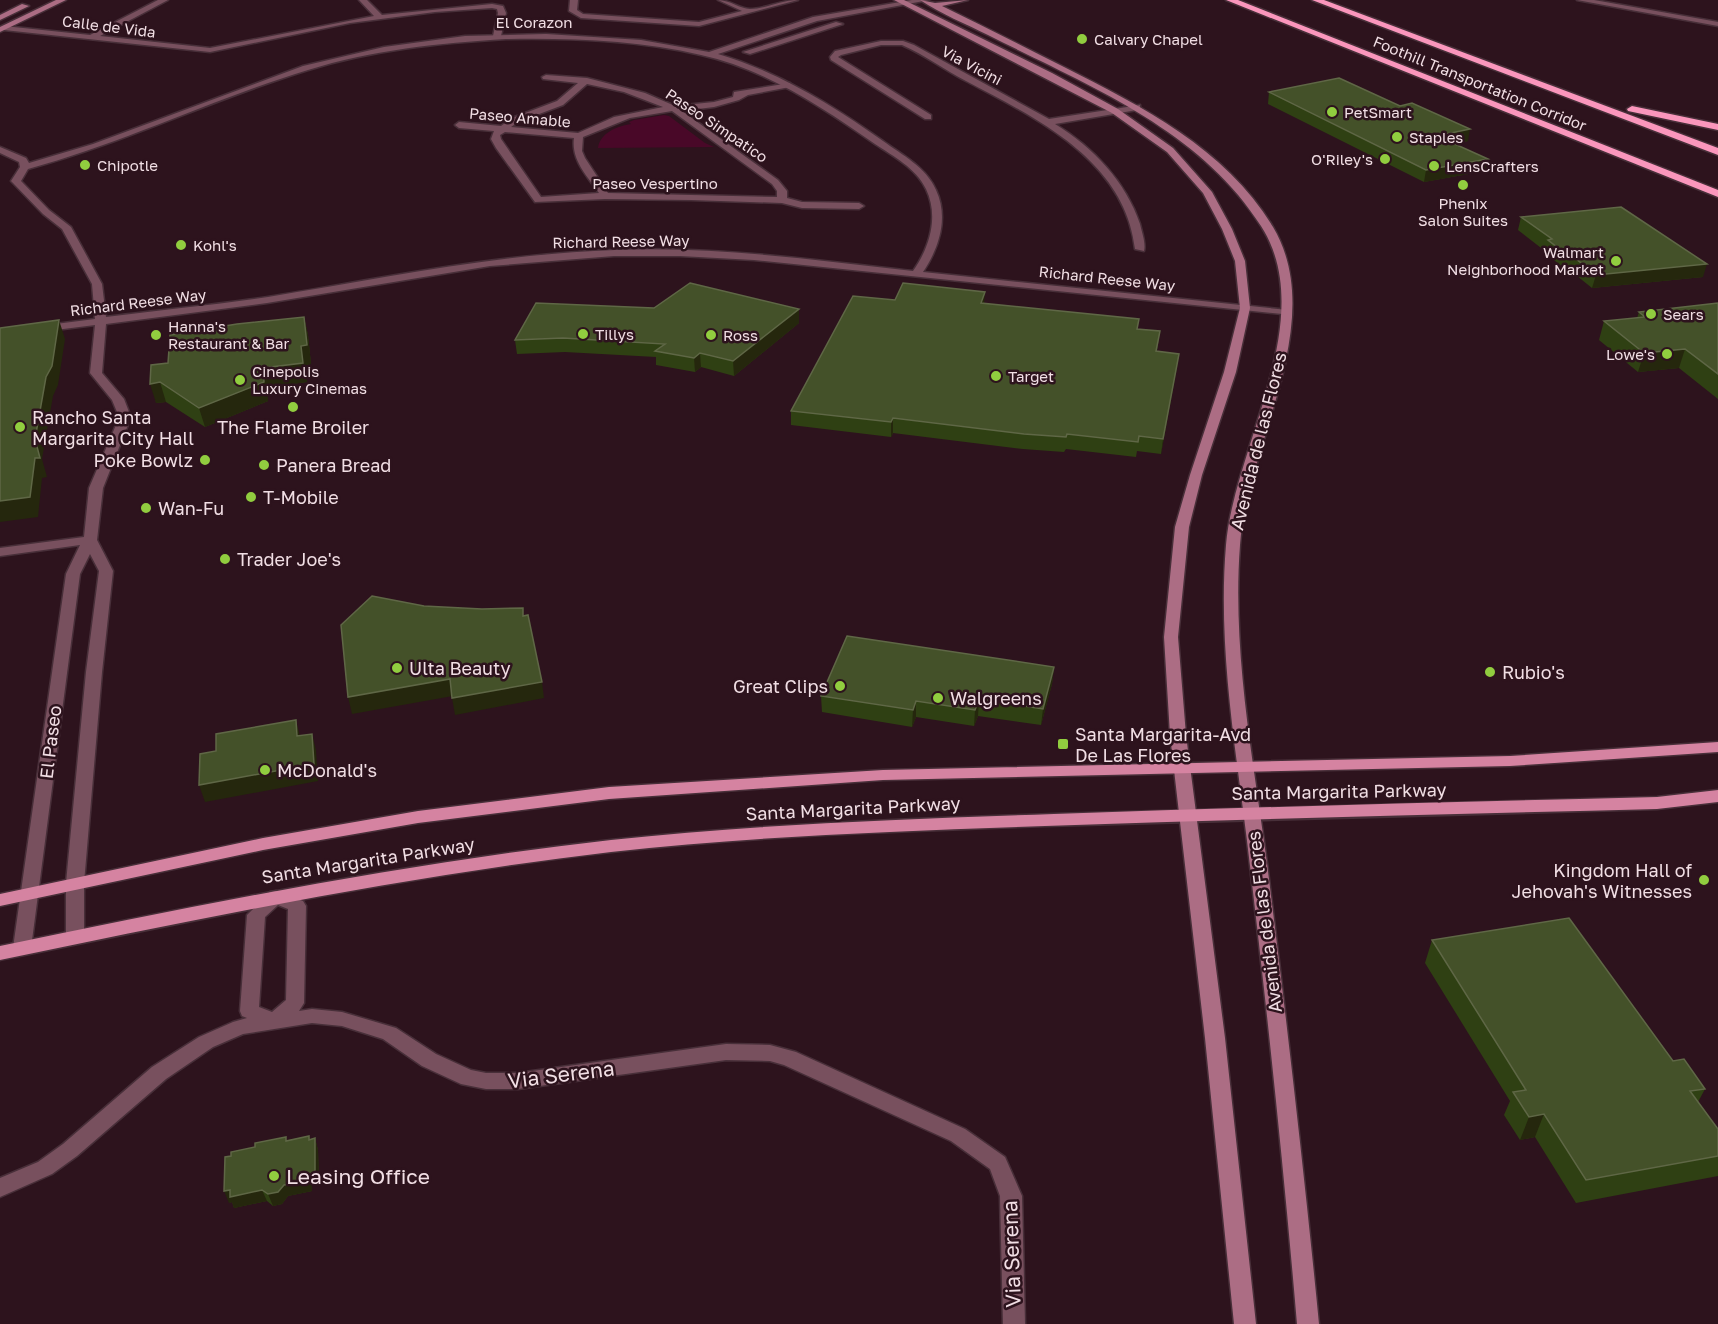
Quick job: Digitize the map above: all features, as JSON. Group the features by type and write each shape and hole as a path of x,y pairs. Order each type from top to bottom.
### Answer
{"highway":[{"name":"Foothill Transportation Corridor","path":"1230,0 1718,194"},
{"name":"Foothill Transportation Corridor","path":"1317,0 1718,152"},
{"path":"1463,55 1494,62 1629,108 1718,127"},
{"path":"1463,92 1471,98 1718,206"}],"main road":[{"path":"2,29 12,19 47,0"},
{"path":"2,29 62,0"},
{"name":"Avenida de las Flores","path":"925,0 1137,107 1197,148 1240,190 1268,228 1283,262 1288,313 1276,373 1244,484 1233,543 1232,647 1239,720 1247,767 1289,1117 1308,1324"},
{"path":"935,5 964,0"},
{"path":"901,2 1049,75 1115,111 1170,150 1207,192 1227,229 1240,261 1245,308 1230,372 1199,464 1182,526 1171,637 1183,770 1190,815 1245,1324"},
{"path":"0,18 29,4"},
{"name":"Santa Margarita Parkway","path":"0,900 263,844 418,817 609,793 883,774 1183,770 1510,761 1718,747"},
{"name":"Santa Margarita Parkway","path":"0,953 276,897 435,869 613,846 853,827 1190,815 1657,803 1718,796"}],"street":[{"path":"92,37 165,0"},
{"path":"363,0 380,16"},
{"path":"574,0 573,11 581,16 689,24 707,23 794,0"},
{"path":"722,0 748,11"},
{"path":"710,54 816,19 901,2 925,0"},
{"path":"1581,0 1718,24"},
{"path":"728,60 833,25 935,5"},
{"name":"Calle de Vida","path":"2,29 210,50 380,16 448,8 500,8 502,13 496,36"},
{"name":"El Corazon","path":"25,167 114,138 307,68 409,45 496,36 587,37 662,44 710,54 787,85 861,130 912,165 930,185 936,204 932,249 917,273"},
{"name":"Via Vicini","path":"928,117 835,60 834,57 838,53 880,43 903,44 1049,122 1083,149 1111,178 1122,194 1132,217 1140,249"},
{"name":"Paseo Simpatico","path":"546,77 587,80 621,87 657,99 673,108 775,182 782,190 782,200"},
{"path":"501,129 515,120 560,104 587,80"},
{"path":"605,196 580,158 577,151 579,136 615,118 673,108 704,106 737,99 745,93 787,85"},
{"path":"1049,122 1137,107"},
{"name":"Paseo Amable","path":"459,125 579,136"},
{"name":"Paseo Vespertino","path":"501,129 496,134 496,139 538,201 605,196 691,196 782,200 802,205 859,206"},
{"path":"0,150 23,160 25,167"},
{"name":"El Paseo","path":"22,948 73,574 90,540 96,489 107,457 122,425 123,412 118,399 96,373 101,322 97,284 66,227 46,212 16,181 25,167"},
{"name":"Richard Reese Way","path":"0,334 267,300 454,268 614,253 680,253 754,257 1288,313"},
{"path":"0,552 90,540"},
{"name":"El Paseo","path":"75,936 75,883 94,672 106,571 90,540"},
{"path":"276,897 297,906 295,1003 273,1021 249,1011 256,915 276,897"},
{"name":"Via Serena","path":"0,1188 21,1180 62,1156 159,1073 206,1042 240,1027 273,1021 312,1016 367,1025 389,1033 449,1070 468,1078 486,1081 518,1081 726,1052 760,1052 789,1058 958,1135 998,1163 1011,1196 1014,1324"}],"shaded area":[{"path":"669,116 705,143 714,147 598,148 606,134 620,126 631,124 629,122 634,120"}],"building":[{"path":"1339,78 1400,106 1412,103 1470,129 1437,136 1488,159 1426,170 1269,92"},
{"name":"Walmart Neighborhood Market","path":"1621,207 1707,264 1596,275 1571,255 1567,255 1548,240 1552,239 1521,217"},
{"path":"690,283 799,309 733,361 700,353 694,358 655,351 665,344 563,338 515,340 536,303 654,308"},
{"name":"Target","path":"903,283 985,292 981,303 1139,319 1137,329 1160,331 1156,351 1179,354 1163,439 1139,436 1138,442 1067,434 1066,437 1024,434 893,418 891,422 791,411 853,296 895,300"},
{"path":"1718,303 1718,374 1685,349 1644,353 1604,321 1645,317 1639,312"},
{"name":"Cinepolis Luxury Cinemas","path":"304,317 307,345 301,346 303,363 263,368 264,382 199,408 160,382 150,384 151,365 168,363 170,335 237,324"},
{"name":"Rancho Santa Margarita City Hall","path":"59,320 52,366 46,377 35,439 40,458 35,458 30,497 0,501 0,328"},
{"path":"372,596 424,606 482,609 523,608 523,616 528,615 542,682 452,698 450,679 348,697 341,625"},
{"name":"Walgreens","path":"847,636 1054,667 1043,709 979,699 975,710 916,701 913,710 821,696"},
{"path":"296,720 297,736 312,734 314,764 199,785 200,754 216,751 216,734"},
{"path":"1569,918 1673,1061 1684,1059 1705,1089 1690,1091 1718,1129 1718,1156 1586,1180 1544,1114 1529,1117 1513,1092 1526,1090 1432,940"},
{"name":"Leasing Office","path":"309,1136 309,1140 315,1138 315,1172 309,1174 308,1180 284,1185 278,1192 268,1194 262,1190 230,1197 230,1190 224,1191 225,1157 231,1156 231,1152 255,1147 255,1143 286,1137 286,1141"}],"place":[{"name":"Calvary Chapel","path":"1082,39"},
{"name":"PetSmart","path":"1332,112"},
{"name":"Staples","path":"1397,137"},
{"name":"O'Riley's","path":"1385,159"},
{"name":"Chipotle","path":"85,165"},
{"name":"LensCrafters","path":"1434,166"},
{"name":"Phenix Salon Suites","path":"1463,185"},
{"name":"Kohl's","path":"181,245"},
{"name":"Walmart Neighborhood Market","path":"1616,261"},
{"name":"Sears","path":"1651,314"},
{"name":"Tillys","path":"583,334"},
{"name":"Hanna's Restaurant & Bar","path":"156,335"},
{"name":"Ross","path":"711,335"},
{"name":"Lowe's","path":"1667,354"},
{"name":"Target","path":"996,376"},
{"name":"Cinepolis Luxury Cinemas","path":"240,380"},
{"name":"The Flame Broiler","path":"293,407"},
{"name":"Rancho Santa Margarita City Hall","path":"20,427"},
{"name":"Poke Bowlz","path":"205,460"},
{"name":"Panera Bread","path":"264,465"},
{"name":"T-Mobile","path":"251,497"},
{"name":"Wan-Fu","path":"146,508"},
{"name":"Trader Joe's","path":"225,559"},
{"name":"Ulta Beauty","path":"397,668"},
{"name":"Rubio's","path":"1490,672"},
{"name":"Great Clips","path":"840,686"},
{"name":"Walgreens","path":"938,698"},
{"name":"Santa Margarita-Avd De Las Flores","path":"1063,744"},
{"name":"McDonald's","path":"265,770"},
{"name":"Kingdom Hall of Jehovah's Witnesses","path":"1704,880"},
{"name":"Leasing Office","path":"274,1176"}]}
